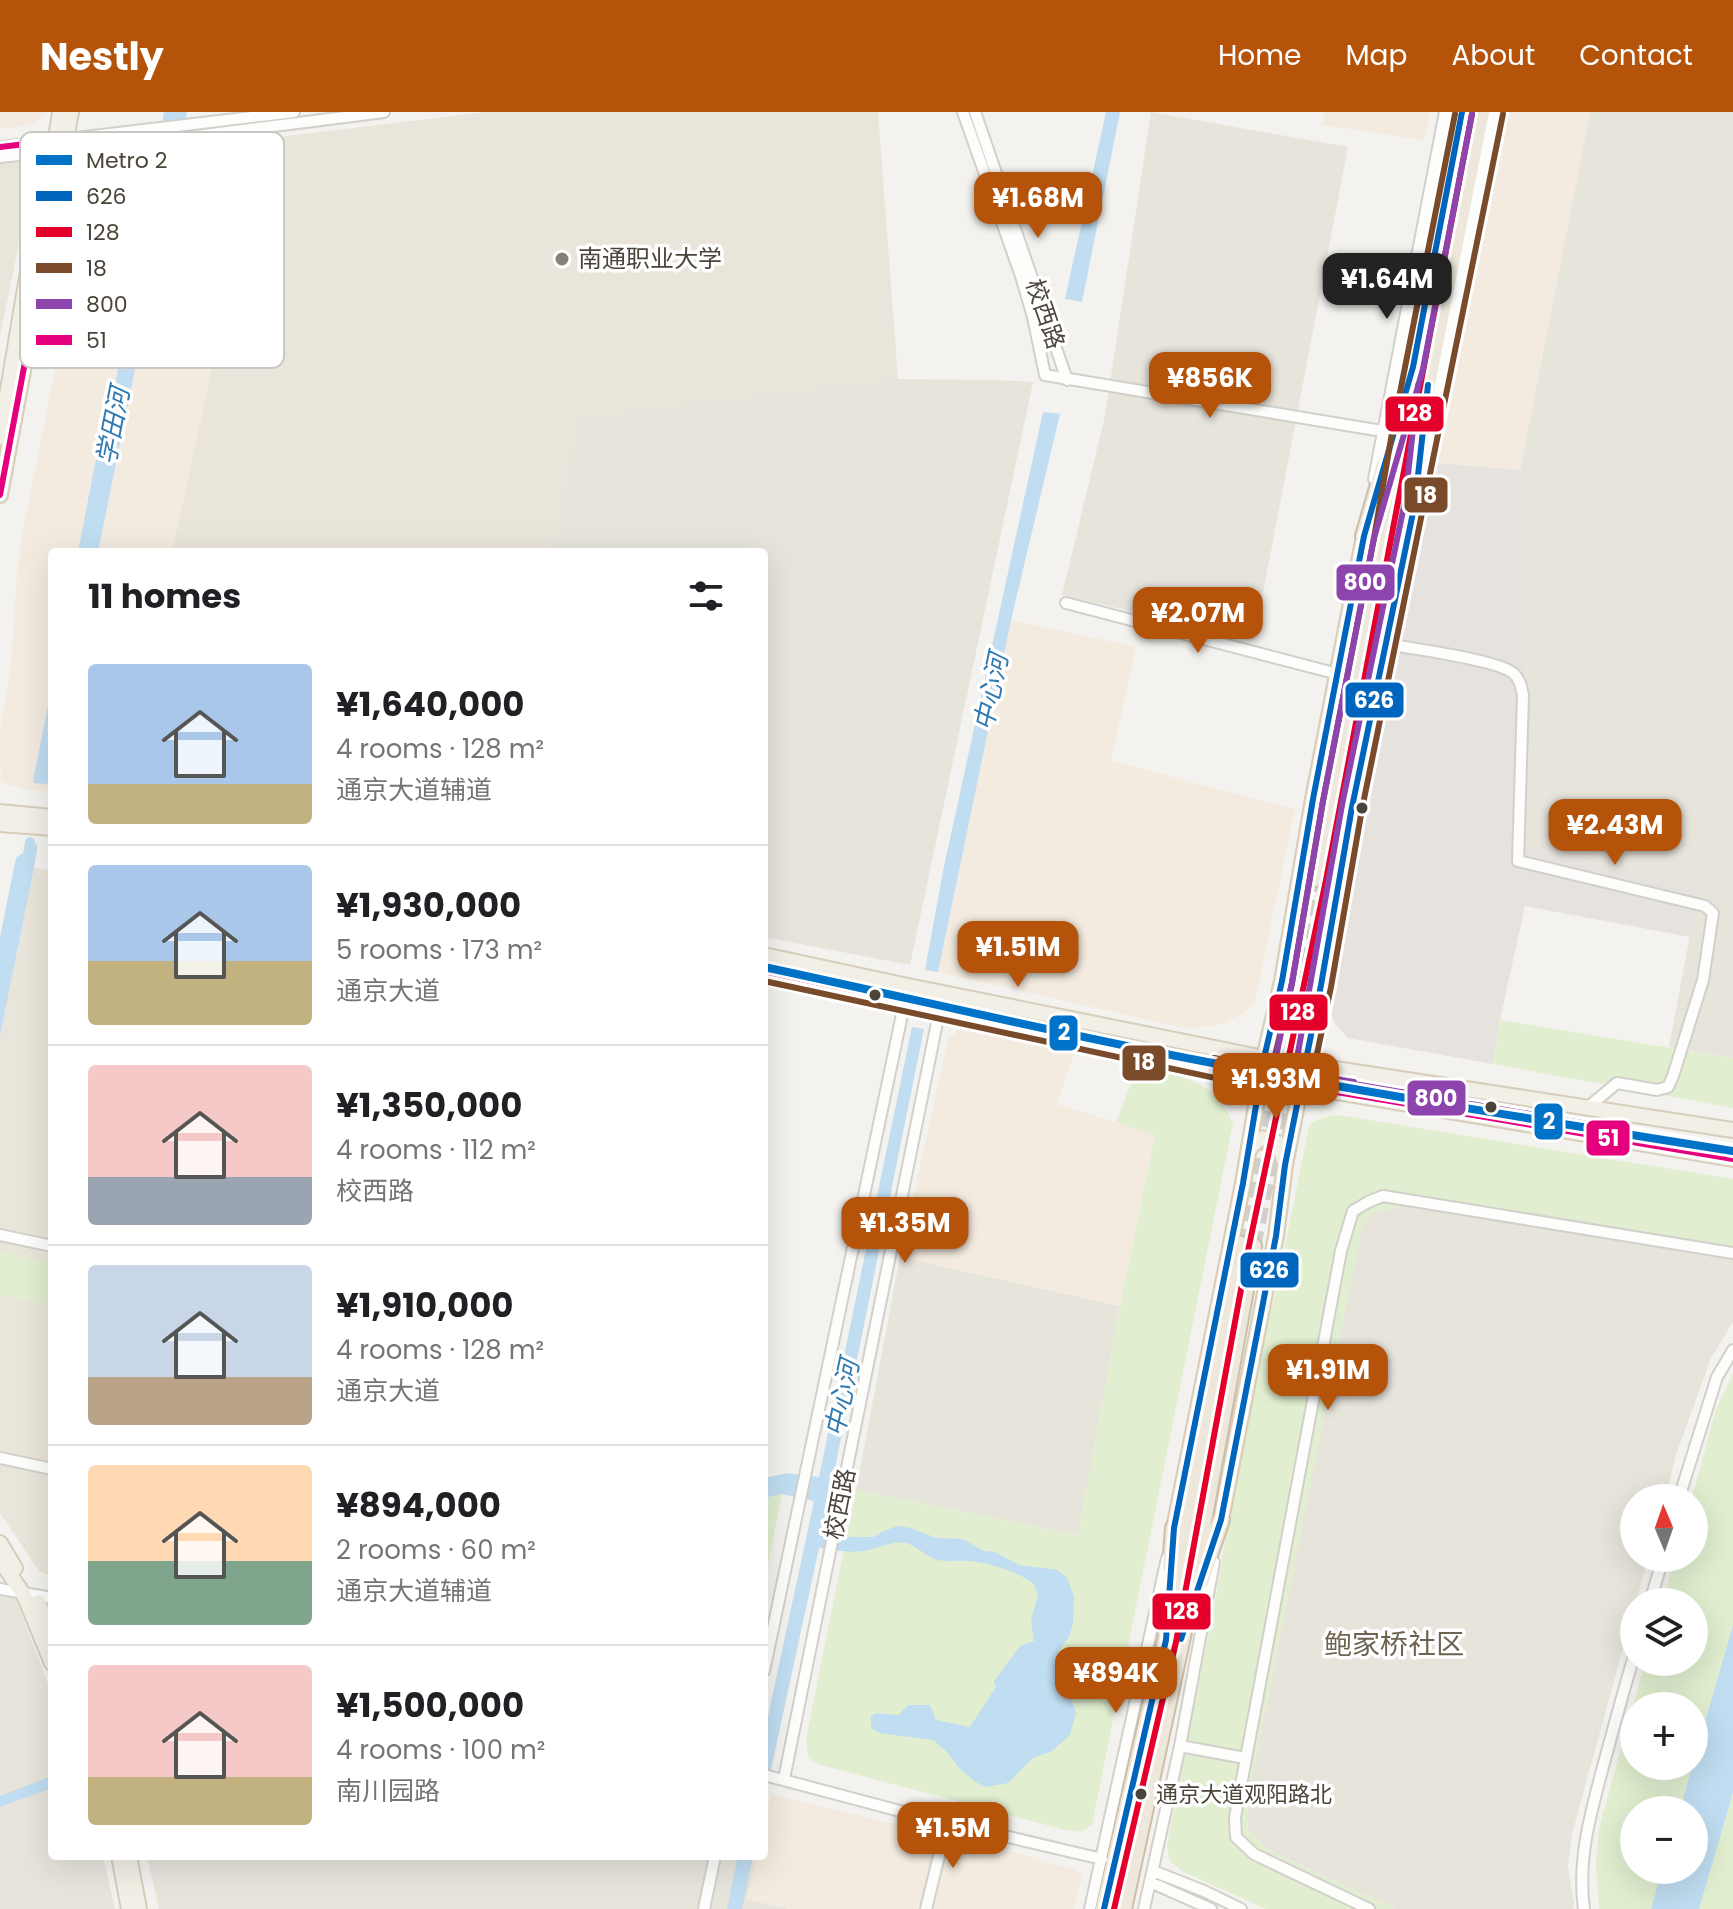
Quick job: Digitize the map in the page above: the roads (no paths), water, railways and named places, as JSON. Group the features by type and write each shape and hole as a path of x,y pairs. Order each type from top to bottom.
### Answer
{"highway":[{"path":"1462,112 1413,367 1322,880 1431,367 1481,112"},
{"path":"1364,536 1413,367"},
{"path":"1415,503 1431,367"},
{"path":"1123,1909 1246,1245"},
{"path":"1104,1909 1174,1639 1221,1520"},
{"path":"1174,1528 1174,1639"}],"main road":[{"path":"64,132 71,112"},
{"path":"0,437 20,318"},
{"path":"0,495 25,370"},
{"path":"1221,1520 1276,1236 1280,1191 1352,807 1415,503"},
{"path":"1174,1528 1249,1150 1264,1058 1282,981 1313,799 1364,536"},
{"path":"0,812 48,817"},
{"path":"0,824 48,828"},
{"path":"768,956 906,994 939,1009 1261,1078 1733,1159"},
{"path":"768,972 906,994 943,993 1264,1058 1733,1130"},
{"path":"1282,981 1285,990 1295,995 1308,996 1321,985"},
{"path":"1249,1150 1256,1141 1269,1139 1278,1143 1285,1165"},
{"path":"0,1543 48,1627"},
{"path":"0,1560 29,1595 48,1651"},
{"path":"120,1860 129,1909"},
{"path":"130,1860 139,1909"}],"street":[{"path":"166,132 190,125 294,112"},
{"path":"227,132 384,112"},
{"name":"校西路","path":"963,112 1021,276 1045,375 1067,380"},
{"name":"校西路","path":"975,112 1067,380"},
{"path":"1364,536 1445,112"},
{"path":"1415,503 1493,112"},
{"path":"0,147 20,146"},
{"path":"0,157 20,153"},
{"path":"1067,380 1382,431"},
{"path":"1066,603 1338,674"},
{"path":"1386,644 1492,664 1510,670 1519,679 1523,695 1518,861 1705,906 1713,913 1703,980 1668,1087 1657,1090 1617,1083 1587,1108"},
{"name":"校西路","path":"775,1777 830,1552 943,993"},
{"name":"校西路","path":"768,1652 906,994"},
{"path":"1369,1909 1254,1854 1236,1837 1235,1817 1341,1251 1353,1211 1383,1196 1733,1253"},
{"path":"0,1235 48,1245"},
{"path":"1683,1484 1717,1377 1733,1350"},
{"path":"0,1458 48,1468"},
{"path":"1144,1909 1180,1746 1221,1520"},
{"path":"1090,1909 1174,1528"},
{"path":"0,1589 48,1597"},
{"path":"1584,1909 1581,1889 1583,1850 1628,1676"},
{"path":"1180,1746 1245,1758"},
{"path":"775,1777 947,1823 1102,1859"},
{"path":"926,1909 947,1823"},
{"path":"704,1909 714,1860"},
{"path":"1152,1876 1211,1909"},
{"path":"1152,1876 1204,1891 1241,1909"}],"water":[{"path":"164,112 187,112 183,132 161,132"},
{"path":"1106,112 1120,112 1082,302 1065,299"},
{"path":"118,368 135,368 99,548 79,548 99,443 102,443"},
{"name":"中心河","path":"1043,412 1060,414 1011,620 938,972 925,970 943,871"},
{"path":"48,706 48,783 34,783"},
{"path":"38,843 0,1036 0,937 17,857"},
{"name":"中心河","path":"912,1027 924,1029 823,1527 841,1536 858,1537 874,1537 897,1526 911,1528 936,1538 963,1539 1019,1565 1058,1570 1067,1578 1074,1597 1070,1635 1058,1652 1059,1675 1076,1713 1070,1735 1052,1751 1033,1758 1008,1783 985,1787 959,1768 933,1740 879,1733 871,1728 871,1716 876,1713 899,1715 908,1705 930,1705 936,1720 970,1727 996,1687 994,1681 1020,1646 1034,1641 1031,1619 1038,1596 1034,1584 1012,1572 979,1562 938,1560 906,1543 857,1552 819,1548 768,1784 768,1716 814,1501 782,1494 768,1497 768,1477 787,1473 819,1477"},
{"path":"1733,1625 1733,1793 1708,1878 1708,1796 1684,1796 1688,1780 1708,1780 1708,1712"},
{"path":"48,1778 48,1789 0,1807 0,1796"},
{"path":"737,1860 752,1860 742,1909 727,1909"},
{"path":"1658,1884 1706,1884 1699,1909 1651,1909"}],"waterway":[{"name":"学田河","path":"27,860 30,842"}],"tunnel":[{"path":"1239,1244 1316,878"},
{"path":"1253,1246 1328,882"}],"metro line":[{"name":"2","path":"768,968 1202,1061 1733,1151"}],"place":[{"name":"南通职业大学","path":"562,259"},
{"name":"通京大道观阳路北","path":"1141,1794"}],"district":[{"name":"鲍家桥社区","path":"1394,1644"}]}
